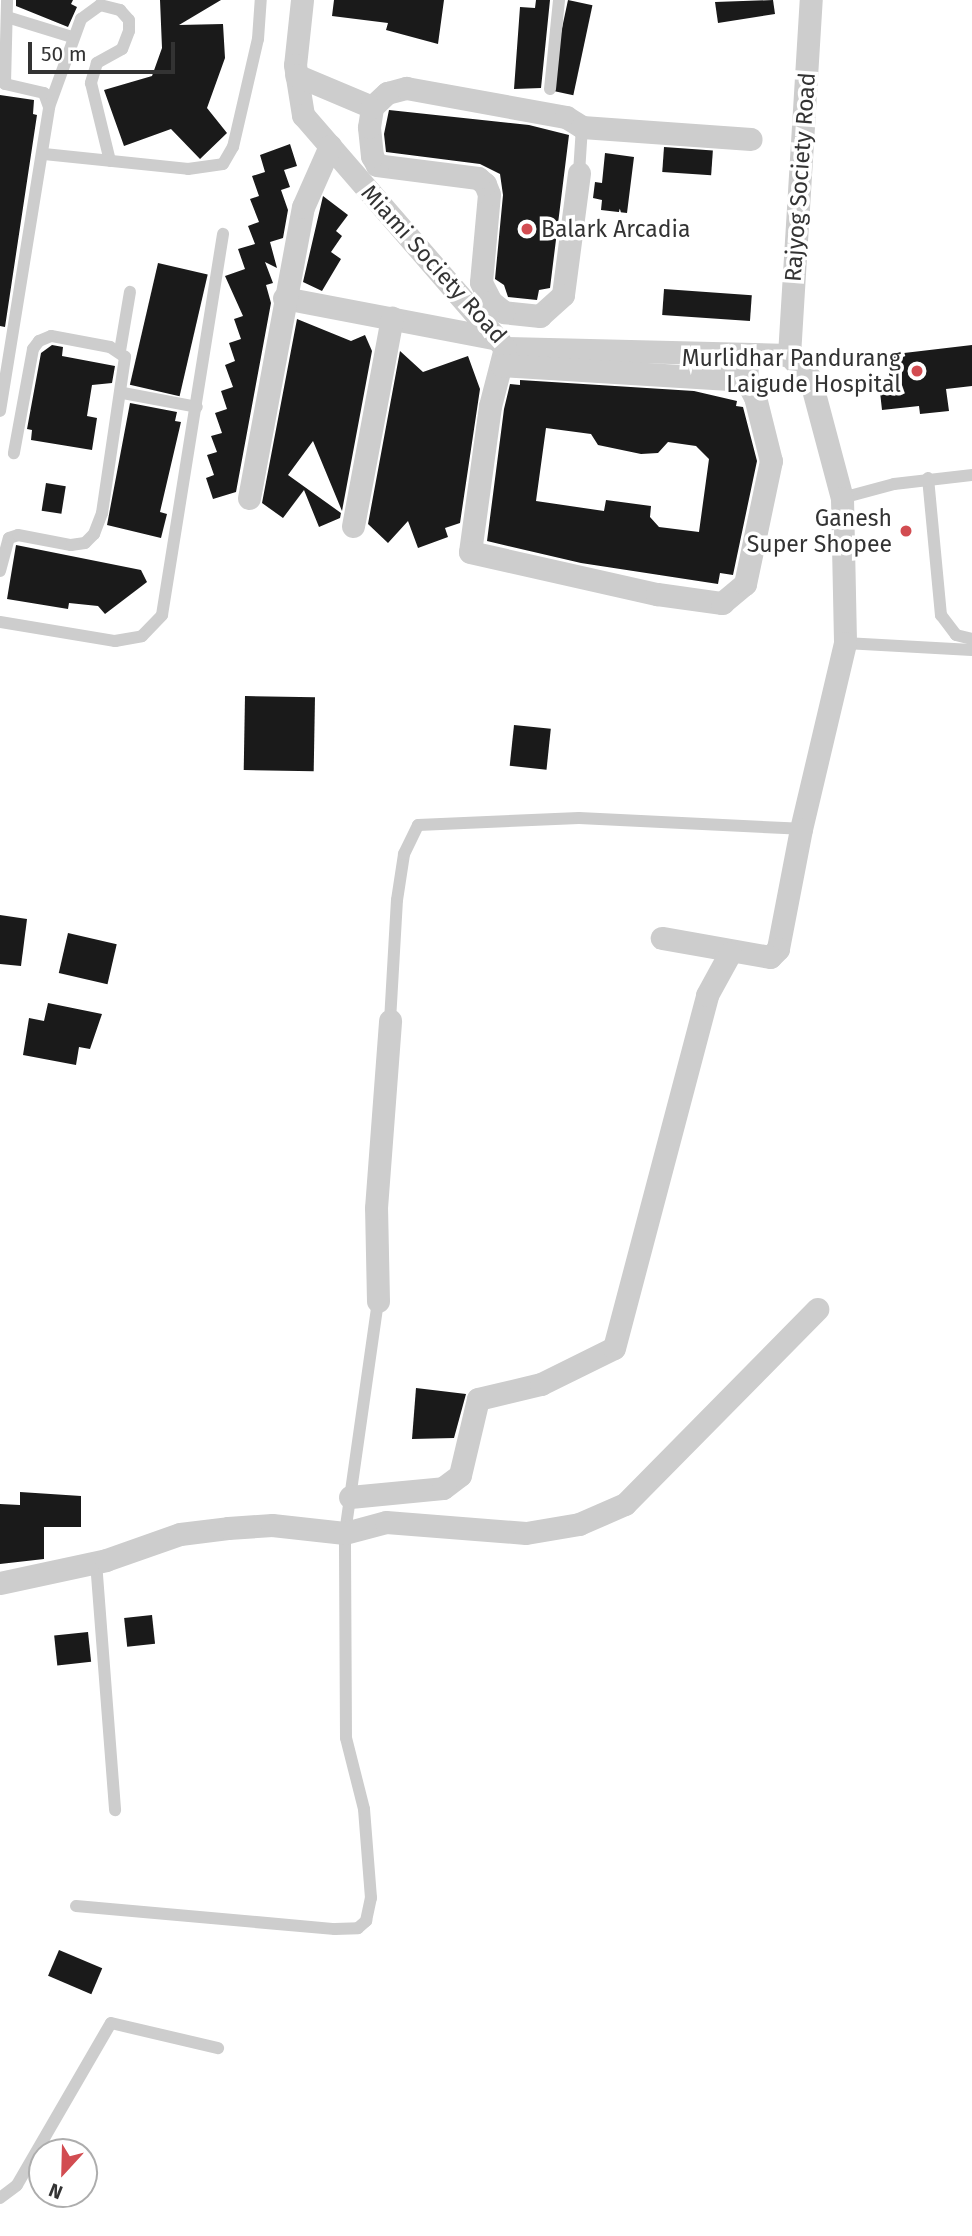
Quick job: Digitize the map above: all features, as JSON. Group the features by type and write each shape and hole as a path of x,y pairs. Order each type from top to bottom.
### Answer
{"street":[{"name":"Miami Society Road","path":"302,0 296,75 303,115 501,350 615,361 748,354 789,355"},
{"name":"Rajyog Society Road","path":"789,355 811,0"},
{"path":"296,75 372,107"},
{"path":"579,173 563,295 540,316 504,312 491,302 481,282 489,194 485,184 478,178 377,165 372,156 369,127 372,107 387,93 406,88 566,117 582,127 751,139"},
{"path":"249,498 303,207 330,146"},
{"path":"284,298 392,318 501,350 490,406 470,552 656,594 722,603 744,584 771,461 755,397 746,380 748,354"},
{"path":"353,526 392,318"},
{"path":"662,938 730,953 770,957 778,949 801,829 845,643 842,499 810,377 789,355"},
{"path":"615,361 746,380"},
{"path":"350,1497 443,1488 460,1475 478,1399 541,1384 614,1348 706,995 730,953"},
{"path":"378,1301 376,1208 390,1021"},
{"path":"0,1583 96,1562 180,1534 228,1528 272,1525 345,1533 386,1522 526,1533 579,1524 625,1504 817,1309"}],"lane":[{"path":"7,0 3,84 44,93 49,107"},
{"path":"44,154 188,169 223,164 233,147 258,39 261,0"},
{"path":"550,89 559,0"},
{"path":"0,411 44,154 49,107 80,19 100,5 120,10 129,20 122,49 92,70 91,83 110,161"},
{"path":"7,17 72,37"},
{"path":"579,173 582,127"},
{"path":"0,622 115,641 142,635 153,626 168,598 223,234"},
{"path":"0,571 9,538 18,535 71,545 85,543 94,534 127,371 120,351 130,292"},
{"path":"14,453 33,349 39,341 51,336 120,351"},
{"path":"123,393 197,407"},
{"path":"842,499 928,478 972,475"},
{"path":"928,478 941,615 956,635 972,639"},
{"path":"845,643 972,650"},
{"path":"390,1021 399,888 404,854 418,825 579,818 801,829"},
{"path":"76,1906 335,1929 358,1928 366,1921 371,1898 364,1809 346,1738 345,1533 378,1301"},
{"path":"96,1562 115,1810"},
{"path":"0,2198 17,2185 111,2023 218,2048"}],"building":[{"path":"16,0 73,0 71,4 77,7 68,27 16,6"},
{"path":"160,0 221,0 179,25 223,24 225,58 207,108 227,133 200,159 171,129 124,146 104,90 152,76 162,48"},
{"path":"334,0 444,0 438,44 386,30 388,23 332,16"},
{"path":"536,0 550,0 541,88 514,89 520,7 535,8"},
{"path":"568,0 592,5 573,95 549,90"},
{"path":"773,0 775,14 718,23 715,2"},
{"path":"0,95 34,100 33,114 37,115 5,327 0,326"},
{"name":"Balark Arcadia","path":"389,110 529,125 569,135 550,288 539,290 537,300 508,297 504,285 495,279 503,195 500,174 480,164 386,152 384,134"},
{"path":"290,144 297,166 284,170 290,187 281,190 288,210 283,238 270,242 277,268 265,262 273,283 266,285 271,303 236,492 213,499 206,478 214,475 207,455 217,452 211,436 222,433 215,413 227,409 221,391 233,387 225,365 235,361 229,343 241,339 234,319 243,316 225,276 245,269 238,249 255,244 248,226 259,222 250,199 259,196 252,176 265,172 260,155"},
{"path":"664,147 713,150 711,175 662,172"},
{"path":"605,153 634,157 627,213 601,210 602,200 593,198 595,182 602,183"},
{"path":"323,196 348,215 336,231 342,236 331,252 341,259 322,291 303,282"},
{"path":"158,263 208,274 180,396 130,385"},
{"path":"664,289 752,295 750,321 662,315"},
{"path":"297,319 351,341 365,335 372,351 342,511 313,441 288,475 341,513 340,518 319,527 304,490 283,518 262,503"},
{"path":"52,345 63,347 62,356 115,366 112,383 92,385 87,416 97,418 92,450 31,440 32,430 27,429 41,353"},
{"path":"972,345 972,386 946,389 949,411 920,414 919,406 882,410 879,383 890,382 887,355"},
{"path":"400,351 423,372 468,356 480,389 460,523 445,528 448,537 418,548 408,521 388,543 368,524"},
{"path":"520,380 694,391 737,401 736,406 743,407 757,461 733,575 720,573 718,584 581,563 487,541 504,409 510,384 520,385","holes":["546,428 591,434 598,445 641,454 658,453 668,442 696,446 709,459 699,532 659,527 650,517 651,506 606,500 604,511 536,501"]},
{"path":"130,403 177,412 175,421 181,422 160,512 167,514 161,538 107,525"},
{"path":"46,483 66,486 61,514 42,511"},
{"path":"16,545 141,570 147,582 105,614 98,606 69,603 68,609 7,599"},
{"path":"245,696 315,697 314,771 244,770"},
{"path":"514,725 551,729 547,770 510,766"},
{"path":"0,915 27,919 21,966 0,964"},
{"path":"68,933 117,944 107,984 59,973"},
{"path":"48,1003 102,1014 90,1049 79,1047 76,1065 23,1055 29,1018 44,1021"},
{"path":"416,1388 466,1394 454,1438 412,1439"},
{"path":"20,1492 81,1496 81,1527 44,1527 44,1559 0,1564 0,1504 20,1505"},
{"path":"152,1615 155,1644 127,1647 124,1618"},
{"path":"88,1632 91,1662 57,1665 54,1636"},
{"path":"59,1950 102,1968 91,1994 48,1976"}],"place":[{"name":"Balark Arcadia","path":"527,229"},
{"name":"Murlidhar Pandurang Laigude Hospital","path":"917,371"},
{"name":"Ganesh Super Shopee","path":"906,531"}]}
